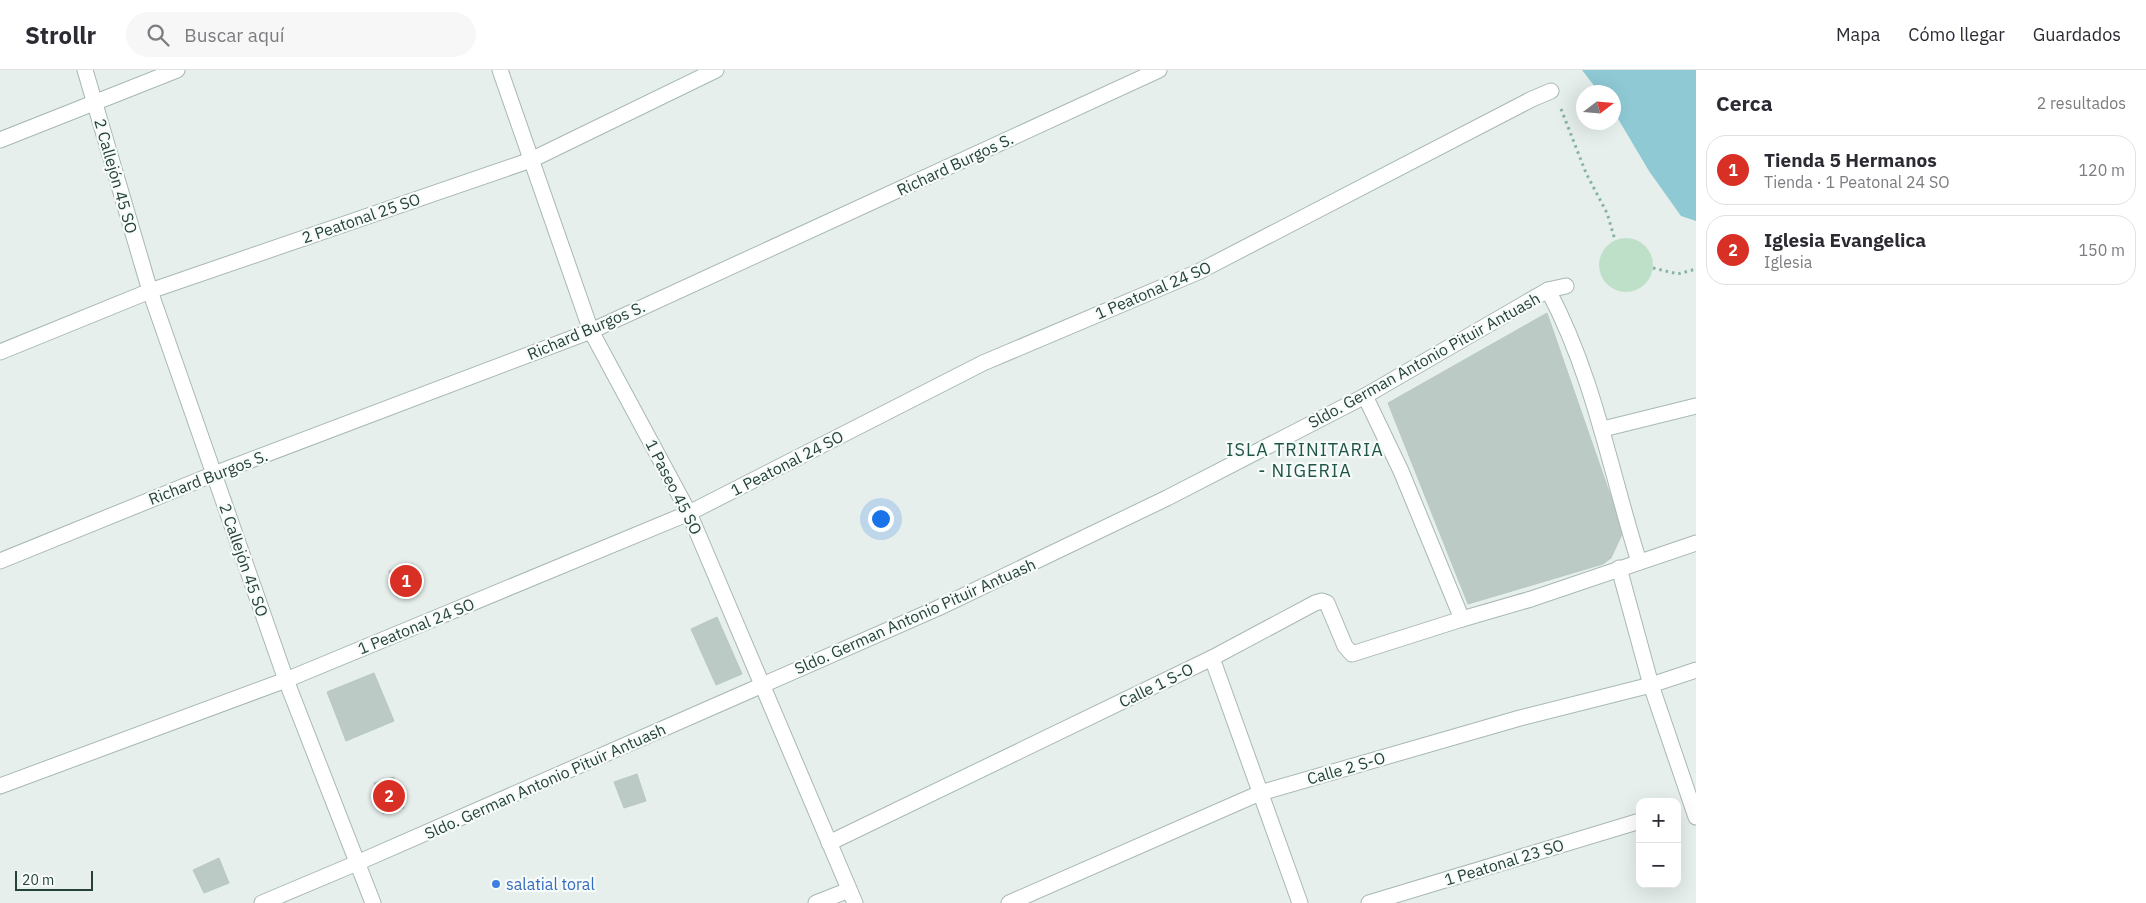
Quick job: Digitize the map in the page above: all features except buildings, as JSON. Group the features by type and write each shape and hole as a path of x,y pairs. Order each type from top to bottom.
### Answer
{"street":[{"name":"2 Callejón 45 SO","path":"85,70 150,291 286,680 372,903"},
{"path":"0,140 177,70"},
{"name":"1 Paseo 45 SO","path":"500,70 591,331 689,513 852,896"},
{"name":"2 Peatonal 25 SO","path":"0,352 150,291 530,160 716,70"},
{"name":"Richard Burgos S.","path":"0,561 214,474 591,331 1159,70"},
{"name":"1 Peatonal 24 SO","path":"0,786 286,680 689,513 983,363 1198,272 1552,91"},
{"name":"Sldo. German Antonio Pituir Antuash","path":"262,903 938,608 1132,515 1365,396 1548,290 1566,286"},
{"path":"1548,290 1577,354 1603,429 1624,516 1639,562"},
{"path":"1365,396 1401,471 1462,619 1531,599 1619,568 1696,544"},
{"path":"1603,429 1696,406"},
{"path":"1619,568 1651,685 1690,809"},
{"name":"Calle 1 S-O","path":"830,844 1212,658 1322,601 1327,604 1345,646 1352,654 1462,619"},
{"path":"1212,658 1300,903"},
{"name":"Calle 2 S-O","path":"1009,903 1260,793 1520,718 1651,685 1696,670"},
{"name":"1 Peatonal 23 SO","path":"1369,903 1636,822"},
{"path":"816,903 852,896"}],"path":[{"path":"1552,91 1558,100 1586,173 1607,213 1614,240"},
{"path":"1653,268 1678,274 1696,269"}],"green space":[{"path":"1626,238 1636,240 1645,246 1651,255 1653,265 1651,275 1645,284 1636,290 1626,292 1616,290 1607,284 1601,275 1599,265 1601,255 1607,246 1616,240"}],"water":[{"path":"1582,70 1696,70 1696,221 1681,216 1649,171 1621,124 1621,85 1594,85"}],"place":[{"name":"Tienda 5 Hermanos","path":"406,581"},
{"name":"Iglesia Evangelica","path":"389,796"},
{"name":"salatial toral","path":"496,884"}],"district":[{"name":"ISLA TRINITARIA - NIGERIA","path":"1305,459"}]}
